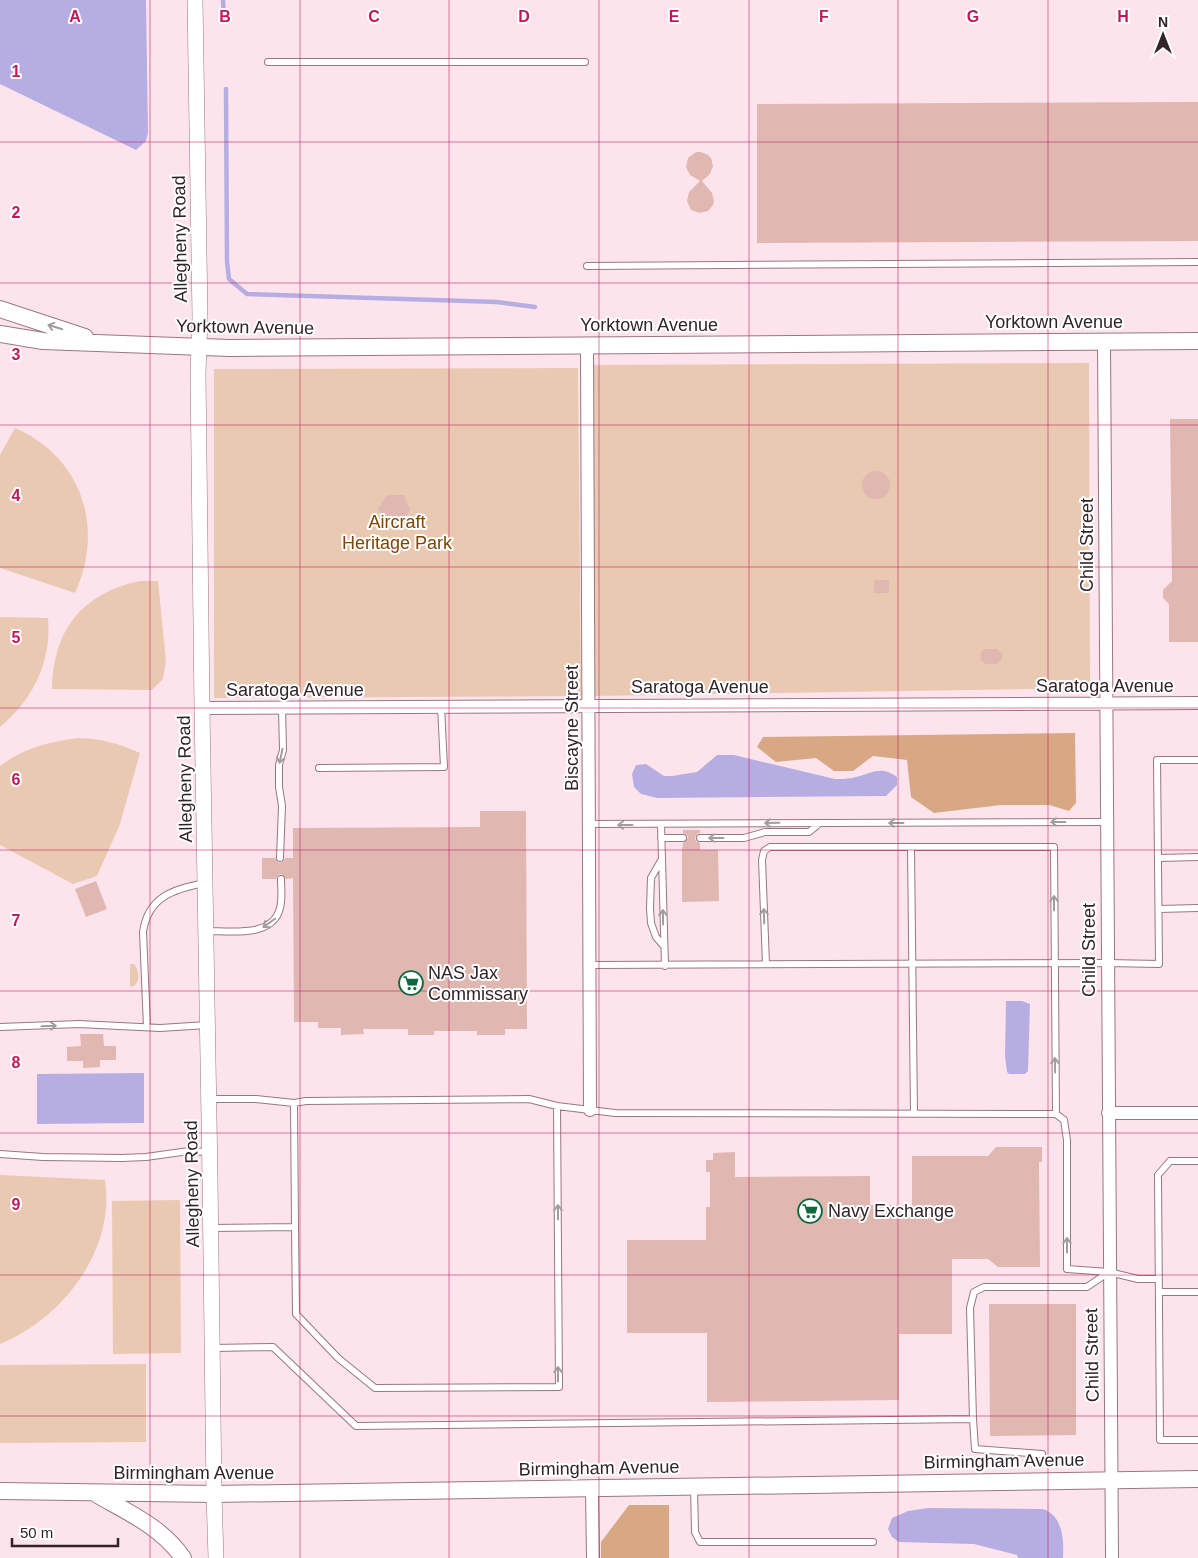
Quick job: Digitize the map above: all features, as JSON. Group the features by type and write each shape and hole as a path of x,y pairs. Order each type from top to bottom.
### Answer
{"main road":[{"name":"Yorktown Avenue","path":"0,309 101,342"},
{"name":"Yorktown Avenue","path":"0,334 43,341 101,342 199,348 1198,341"},
{"name":"Birmingham Avenue","path":"0,1492 214,1494 1198,1479"},
{"path":"94,1492 158,1531 177,1550 182,1558"}],"street":[{"name":"Allegheny Road","path":"195,0 200,317 202,708 216,1558"},
{"name":"Child Street","path":"1104,342 1112,1558"},
{"name":"Biscayne Street","path":"587,346 590,1110"},
{"name":"Saratoga Avenue","path":"202,708 1198,702"},
{"path":"1108,1113 1198,1113"},
{"path":"592,1489 593,1558"}],"lane":[{"path":"268,62 585,62"},
{"path":"586,266 1198,262"},
{"path":"319,768 444,767 441,706"},
{"path":"280,858 282,806 279,787 279,765 283,750 282,708"},
{"path":"590,965 1107,962 1159,964 1157,760 1198,760"},
{"path":"590,824 1107,822"},
{"path":"700,838 744,838 765,832 809,832 820,823"},
{"path":"661,824 665,966"},
{"path":"661,838 683,838"},
{"path":"766,964 762,860 764,851 770,847 1054,847 1056,1114"},
{"path":"911,848 914,1114"},
{"path":"1158,858 1198,857"},
{"path":"662,859 651,878 650,908 651,923 656,937 664,946"},
{"path":"206,931 256,930 268,925 276,918 281,904 280,879"},
{"path":"147,1027 143,932 145,920 156,902 163,896 183,887 206,883"},
{"path":"1159,909 1198,908"},
{"path":"0,1027 79,1024 160,1028 208,1025"},
{"path":"209,1099 256,1099 294,1103 306,1101 529,1099 557,1106 615,1113 1056,1114 1064,1120 1066,1140 1067,1269 1109,1272 1138,1279 1158,1279"},
{"path":"294,1103 296,1314 338,1358 375,1388 558,1387 557,1106"},
{"path":"0,1154 43,1157 122,1158 146,1157 188,1151 210,1152"},
{"path":"1198,1161 1170,1161 1158,1175 1160,1440 1198,1440"},
{"path":"211,1228 295,1227"},
{"path":"1042,1454 975,1449 970,1308 974,1292 984,1287 1087,1287 1109,1272"},
{"path":"1158,1292 1198,1292"},
{"path":"212,1348 273,1347 356,1426 973,1419"},
{"path":"694,1487 695,1532 700,1542 873,1542"}],"green space":[{"path":"1089,363 1090,688 594,696 590,365"},
{"name":"Aircraft Heritage Park","path":"578,368 581,696 214,698 214,369"},
{"path":"15,428 38,441 57,457 71,476 81,497 87,520 88,544 84,568 75,593 0,568 0,455"},
{"path":"140,581 158,581 166,661 163,679 152,690 52,689 58,649 65,632 75,617 87,605 102,595"},
{"path":"0,617 48,618 48,634 43,664 31,692 22,705 0,727"},
{"path":"78,738 110,742 140,753 120,824 97,876 73,884 0,845 0,766 27,750"},
{"path":"130,964 134,964 136,967 138,981 134,986 130,987"},
{"path":"0,1175 105,1180 106,1206 102,1232 93,1256 80,1279 63,1300 44,1318 23,1333 0,1344"},
{"path":"180,1200 181,1353 113,1354 112,1201"},
{"path":"146,1364 146,1442 0,1443 0,1365"}],"shaded area":[{"path":"0,0 146,0 148,132 146,141 136,150 0,84"},
{"path":"1075,733 1076,803 1069,811 1049,805 1001,805 934,813 911,797 907,760 873,756 853,771 834,771 816,758 776,762 757,747 763,737"},
{"path":"717,755 734,755 835,779 846,779 885,771 897,777 897,785 886,796 657,798 641,794 634,787 632,774 636,765 646,764 664,776 672,776 697,772"},
{"path":"1006,1001 1022,1001 1030,1004 1028,1071 1025,1074 1009,1074 1007,1072 1005,1056"},
{"path":"144,1073 144,1123 37,1124 37,1074"},
{"path":"629,1505 669,1505 669,1558 601,1558 601,1542"},
{"path":"928,1508 1043,1509 1055,1517 1061,1529 1063,1558 1018,1558 1017,1555 974,1544 899,1542 892,1537 888,1529 892,1518 908,1511"}],"building":[{"path":"1198,102 1198,241 757,243 757,104"},
{"path":"696,152 708,155 713,166 710,174 702,181 712,193 713,205 708,211 700,213 691,210 687,201 689,192 700,181 690,175 686,167 688,158"},
{"path":"1170,419 1198,419 1198,642 1169,642 1169,604 1163,598 1163,590 1172,581"},
{"path":"876,471 886,475 890,485 886,495 876,499 866,495 862,485 866,475"},
{"path":"387,495 404,495 410,509 404,523 387,523 378,509"},
{"path":"874,580 889,580 889,593 874,593"},
{"path":"984,649 997,649 1002,654 1002,659 997,664 985,664 981,660 981,653"},
{"path":"480,811 526,811 527,1029 505,1029 505,1035 477,1035 477,1031 434,1031 434,1035 408,1035 408,1029 363,1029 364,1034 341,1035 341,1028 318,1028 318,1022 294,1022 293,878 286,879 281,874 276,879 262,879 262,858 275,858 280,863 285,858 293,858 293,828 480,827"},
{"path":"683,830 700,830 700,833 695,838 700,843 700,850 718,850 719,901 682,902 682,850 683,843 688,838 683,833"},
{"path":"96,881 107,909 86,917 75,889"},
{"path":"80,1034 103,1034 104,1046 116,1046 116,1060 100,1060 100,1067 83,1068 83,1061 67,1061 67,1047 81,1046"},
{"path":"996,1147 1042,1147 1042,1162 1039,1162 1040,1267 998,1267 988,1259 952,1259 952,1334 899,1334 899,1400 707,1402 707,1333 627,1333 627,1240 706,1240 706,1207 710,1207 710,1172 706,1172 706,1160 713,1160 713,1153 735,1152 735,1177 870,1176 870,1205 912,1205 912,1156 988,1156"},
{"path":"989,1304 1076,1304 1076,1435 990,1436"}],"waterway":[{"path":"223,0 224,19"},
{"path":"226,89 227,262 229,279 247,294 497,302 535,307"}],"place":[{"name":"NAS Jax Commissary","path":"411,983"},
{"name":"Navy Exchange","path":"810,1211"}]}
